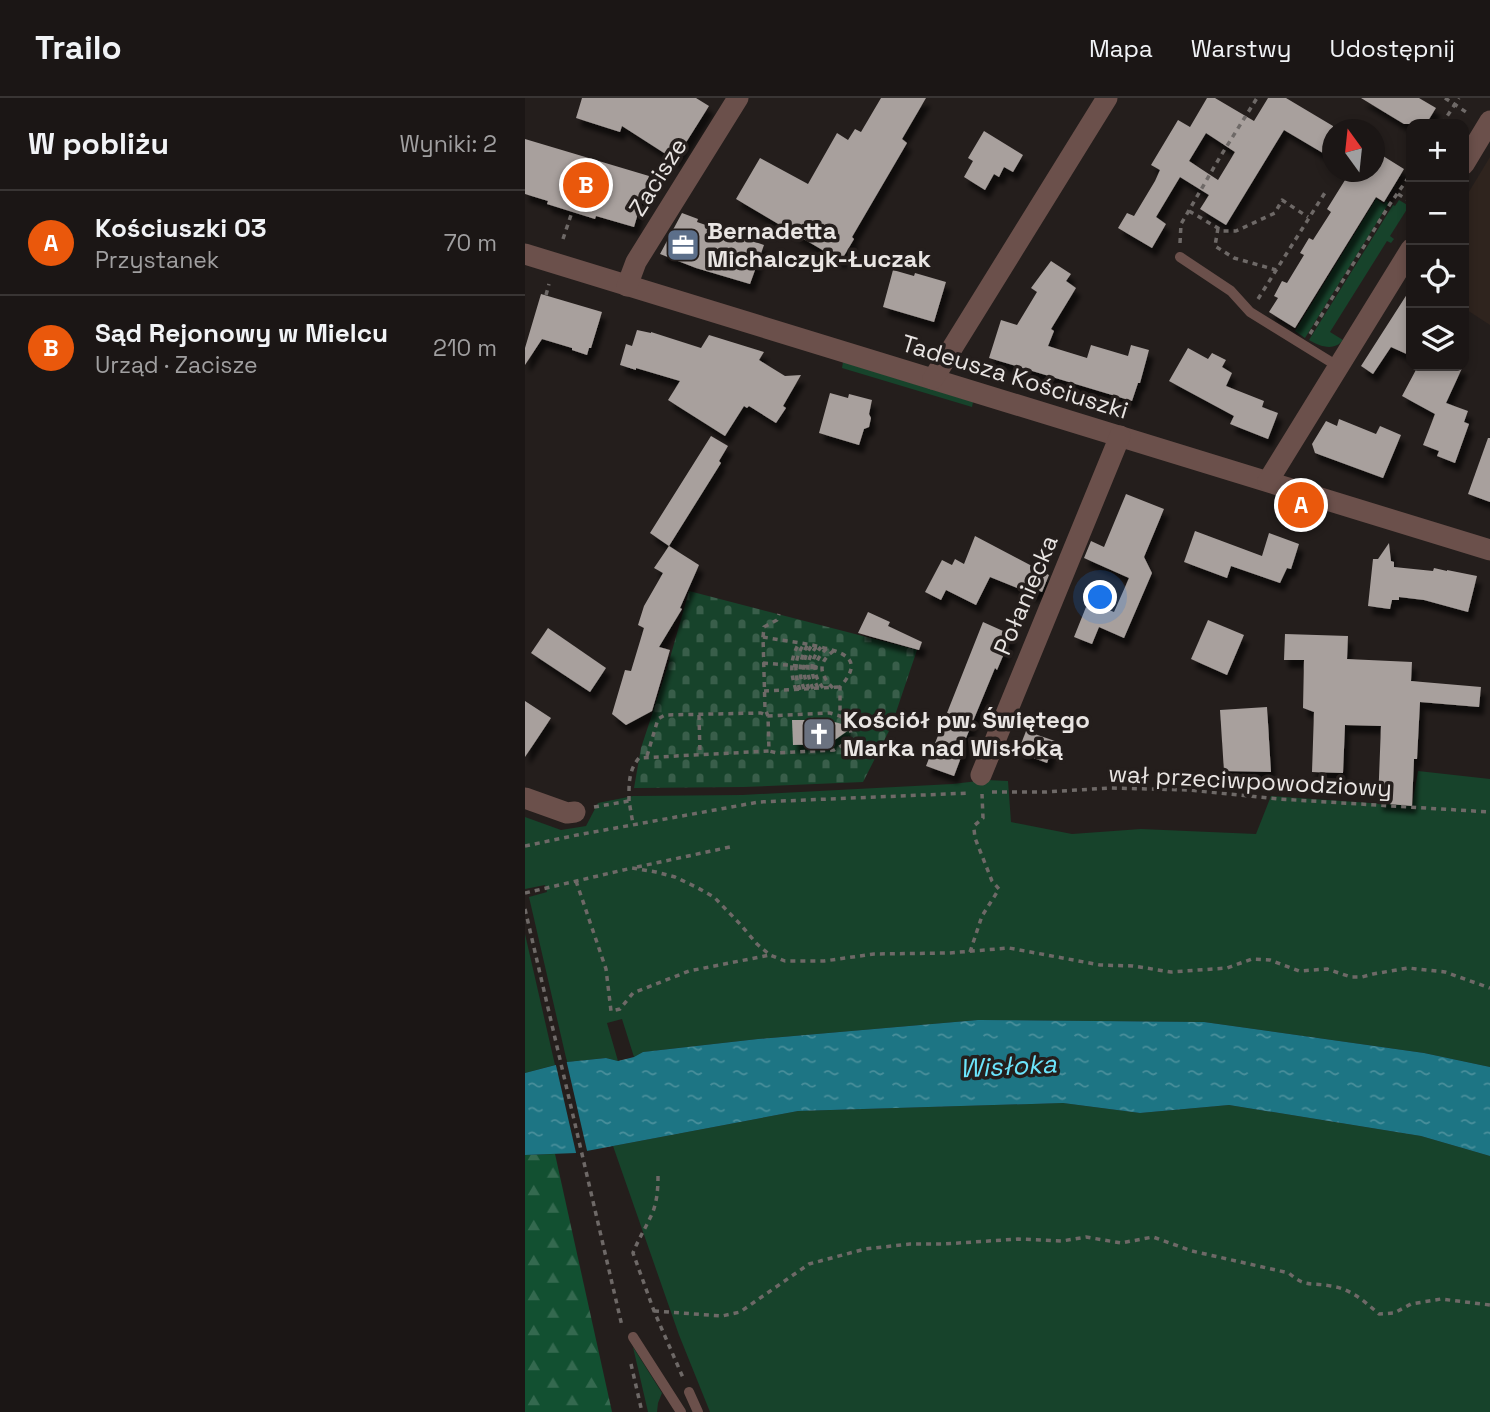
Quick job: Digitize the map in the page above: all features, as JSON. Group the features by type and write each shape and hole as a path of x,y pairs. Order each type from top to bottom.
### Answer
{"street":[{"name":"Zacisze","path":"627,286 636,262 738,98"},
{"path":"933,379 1107,98"},
{"path":"1469,156 1490,121"},
{"name":"Tadeusza Kościuszki","path":"525,254 1490,550"},
{"path":"1268,481 1406,257"},
{"name":"Połaniecka","path":"981,784 1120,436"},
{"path":"525,798 566,813 580,809"}],"lane":[{"path":"1180,257 1231,291 1250,312 1339,367"},
{"path":"628,1336 681,1412"},
{"path":"689,1392 698,1412"}],"path":[{"path":"1180,257 1181,224 1257,98"},
{"path":"1444,98 1468,113"},
{"path":"1445,119 1459,98"},
{"path":"1303,344 1406,182"},
{"path":"1250,312 1325,191"},
{"path":"1398,194 1406,199"},
{"path":"1189,211 1223,232 1236,231 1275,212 1282,200 1309,217"},
{"path":"563,239 572,212"},
{"path":"1218,228 1215,246 1234,258 1276,270"},
{"path":"546,295 549,282"},
{"path":"769,751 762,637 764,627 777,620 779,614"},
{"path":"762,637 836,650 845,654 852,669 840,687 764,691"},
{"path":"803,666 814,657 810,645"},
{"path":"809,689 800,674 810,645"},
{"path":"809,689 809,678 799,652 810,645"},
{"path":"809,689 792,674 827,648"},
{"path":"833,688 823,676 822,668 825,658 836,650"},
{"path":"763,663 822,668"},
{"path":"803,666 817,679 809,689"},
{"path":"840,687 840,715"},
{"path":"633,825 628,789 632,766 639,758 834,750 848,742 851,735 850,724 846,718 830,713 661,716 656,723 647,757"},
{"path":"698,715 700,754"},
{"path":"970,952 982,916 999,889 992,881 975,838 975,825 983,818 981,784"},
{"name":"wał przeciwpowodziowy","path":"525,846 759,802 981,784 1008,791 1046,792 1109,788 1188,790 1278,799 1490,812"},
{"path":"580,809 629,802"},
{"path":"525,893 730,847"},
{"path":"632,868 675,877 713,897 757,944 770,955 785,961 824,961 874,954 970,952 1009,948 1100,965 1133,966 1171,972 1227,968 1252,959 1270,960 1299,971 1327,969 1351,977 1408,968 1445,972 1490,988"},
{"path":"576,881 606,969 611,1011 620,1009 633,993 689,971 770,955"},
{"path":"525,909 628,1336"},
{"path":"658,1176 652,1214 633,1253 654,1311 689,1392"},
{"path":"654,1311 722,1316 740,1312 809,1264 865,1250 911,1244 1018,1239 1062,1241 1086,1237 1121,1243 1153,1237 1192,1251 1289,1273 1300,1283 1333,1286 1361,1297 1379,1314 1441,1298 1490,1305"},
{"path":"630,1360 642,1412"}],"shaded area":[{"path":"1490,157 1490,325 1469,311 1469,192"}],"green space":[{"path":"1376,199 1384,204 1386,201 1389,203 1305,338 1295,331"},
{"path":"1399,200 1406,204 1406,211 1390,236 1394,239 1391,243 1387,241 1330,332 1343,340 1331,347 1309,340 1393,205"},
{"path":"843,362 973,402 972,407 842,368"},
{"path":"689,591 917,650 891,727 863,782 634,788 641,748"},
{"path":"1418,771 1490,779 1490,1067 1424,1053 1204,1022 978,1020 758,1039 643,1052 634,1057 622,1019 607,1023 618,1061 606,1058 567,1062 529,897 547,892 545,885 525,889 525,817 561,830 586,826 598,803 633,796 742,795 987,780 1008,781 1011,822 1072,834 1141,829 1256,834 1271,796 1412,806"},
{"path":"525,934 555,1065 525,1073"},
{"path":"1063,1103 1140,1113 1229,1105 1421,1136 1490,1156 1490,1412 710,1412 679,1335 613,1146 798,1111"},
{"path":"555,1154 612,1412 525,1412 525,1155"},
{"path":"633,1347 662,1393 657,1412 648,1412"}],"water":[{"name":"Wisłoka","path":"978,1020 1204,1022 1424,1053 1490,1067 1490,1156 1421,1136 1229,1105 1140,1113 1063,1103 798,1111 576,1153 525,1155 525,1073 567,1062 606,1058 618,1061 643,1052"}],"pier":[{"path":"566,1059 588,1155 577,1157 555,1061"}],"building":[{"path":"582,98 696,98 709,106 675,160 622,126 620,132 576,118"},
{"path":"881,98 926,98 902,139 907,143 852,237 854,239 841,261 736,199 760,158 808,184 837,133 848,140 855,129 861,132"},
{"path":"1207,98 1215,98 1254,121 1268,98 1286,98 1322,119 1322,152 1284,130 1226,225 1200,209 1209,195 1180,177 1156,217 1166,224 1152,248 1118,228 1127,213 1134,216 1155,181 1160,170 1151,165 1178,120 1190,127","holes":["1206,133 1235,152 1218,180 1189,161"]},
{"path":"1361,98 1419,98 1436,108 1429,119 1406,119 1404,124"},
{"path":"984,131 1023,155 1013,172 1004,167 999,177 994,174 985,190 964,177 973,161 968,158"},
{"path":"525,139 649,176 634,227 596,216 595,219 525,194"},
{"path":"1385,157 1404,169 1384,202 1376,197 1295,328 1269,312 1278,298 1274,296 1282,281 1287,283 1304,255 1300,253 1309,238 1313,240 1331,212 1327,209 1344,182 1385,182"},
{"path":"682,213 698,219 697,222 764,245 750,284 660,254"},
{"path":"1051,261 1071,274 1066,281 1076,288 1051,329 1054,331 1048,346 1087,358 1091,345 1128,356 1131,345 1149,350 1132,401 989,358 1001,320 1017,325 1037,292 1031,288"},
{"path":"893,270 946,282 934,322 883,307"},
{"path":"541,294 602,312 587,355 542,339 525,365 525,348"},
{"path":"1406,296 1406,354 1391,347 1373,374 1361,366"},
{"path":"637,330 701,348 709,335 764,352 759,360 785,376 801,375 776,423 749,406 744,406 725,436 668,400 680,381 620,365 626,344 632,346"},
{"path":"1188,348 1208,359 1212,353 1226,360 1222,367 1232,373 1226,386 1264,401 1262,407 1278,413 1268,439 1230,424 1234,416 1169,381"},
{"path":"1415,371 1461,371 1446,403 1468,411 1464,422 1469,424 1455,463 1437,456 1439,451 1423,445 1435,414 1402,396"},
{"path":"830,393 848,398 849,394 872,400 869,427 864,429 859,445 819,433"},
{"path":"1339,419 1376,434 1380,426 1401,435 1383,478 1315,453 1312,444 1326,421 1337,426"},
{"path":"711,436 728,446 719,461 721,463 669,546 650,533"},
{"path":"1490,438 1490,502 1468,494"},
{"path":"1126,494 1164,509 1144,557 1152,573 1124,638 1099,627 1092,644 1074,637 1086,607 1092,609 1094,604 1114,612 1129,578 1084,558 1091,541 1104,547"},
{"path":"1195,531 1262,556 1269,533 1299,544 1291,569 1287,568 1280,583 1231,566 1227,578 1184,562"},
{"path":"975,536 1049,575 1042,592 1037,590 1035,595 990,577 976,605 946,590 941,600 925,592 942,560 952,565 955,559 964,564"},
{"path":"1389,543 1394,567 1433,571 1434,568 1477,576 1468,612 1424,600 1399,597 1399,600 1392,600 1390,609 1368,606 1373,559 1378,559"},
{"path":"669,546 699,565 680,608 682,609 659,647 670,650 652,711 626,725 612,714 625,670 631,671 644,628 638,625 644,606 663,573 654,568"},
{"path":"868,612 890,622 888,626 922,642 919,650 858,633"},
{"path":"1208,620 1244,635 1227,675 1191,659"},
{"path":"983,622 1012,635 997,670 995,668 964,743 966,744 954,776 926,766"},
{"path":"548,628 606,668 590,692 531,653"},
{"path":"1285,634 1348,636 1347,659 1412,662 1411,681 1481,687 1479,707 1420,702 1412,806 1378,803 1381,726 1345,725 1343,773 1312,772 1314,712 1303,708 1304,660 1284,660"},
{"path":"525,701 551,718 525,757"},
{"path":"1267,707 1271,772 1224,771 1220,710"},
{"name":"Kościół pw. Świętego Marka nad Wisłoką","path":"792,720 827,720 853,727 829,744 793,745"},
{"path":"1026,731 1055,741 1047,763 1018,752"}],"place":[{"name":"Sąd Rejonowy w Mielcu","path":"586,185"},
{"name":"Bernadetta Michalczyk-Łuczak","path":"683,245"},
{"name":"Kościuszki 03","path":"1301,505"},
{"name":"Kościół pw. Świętego Marka nad Wisłoką","path":"819,734"}]}
